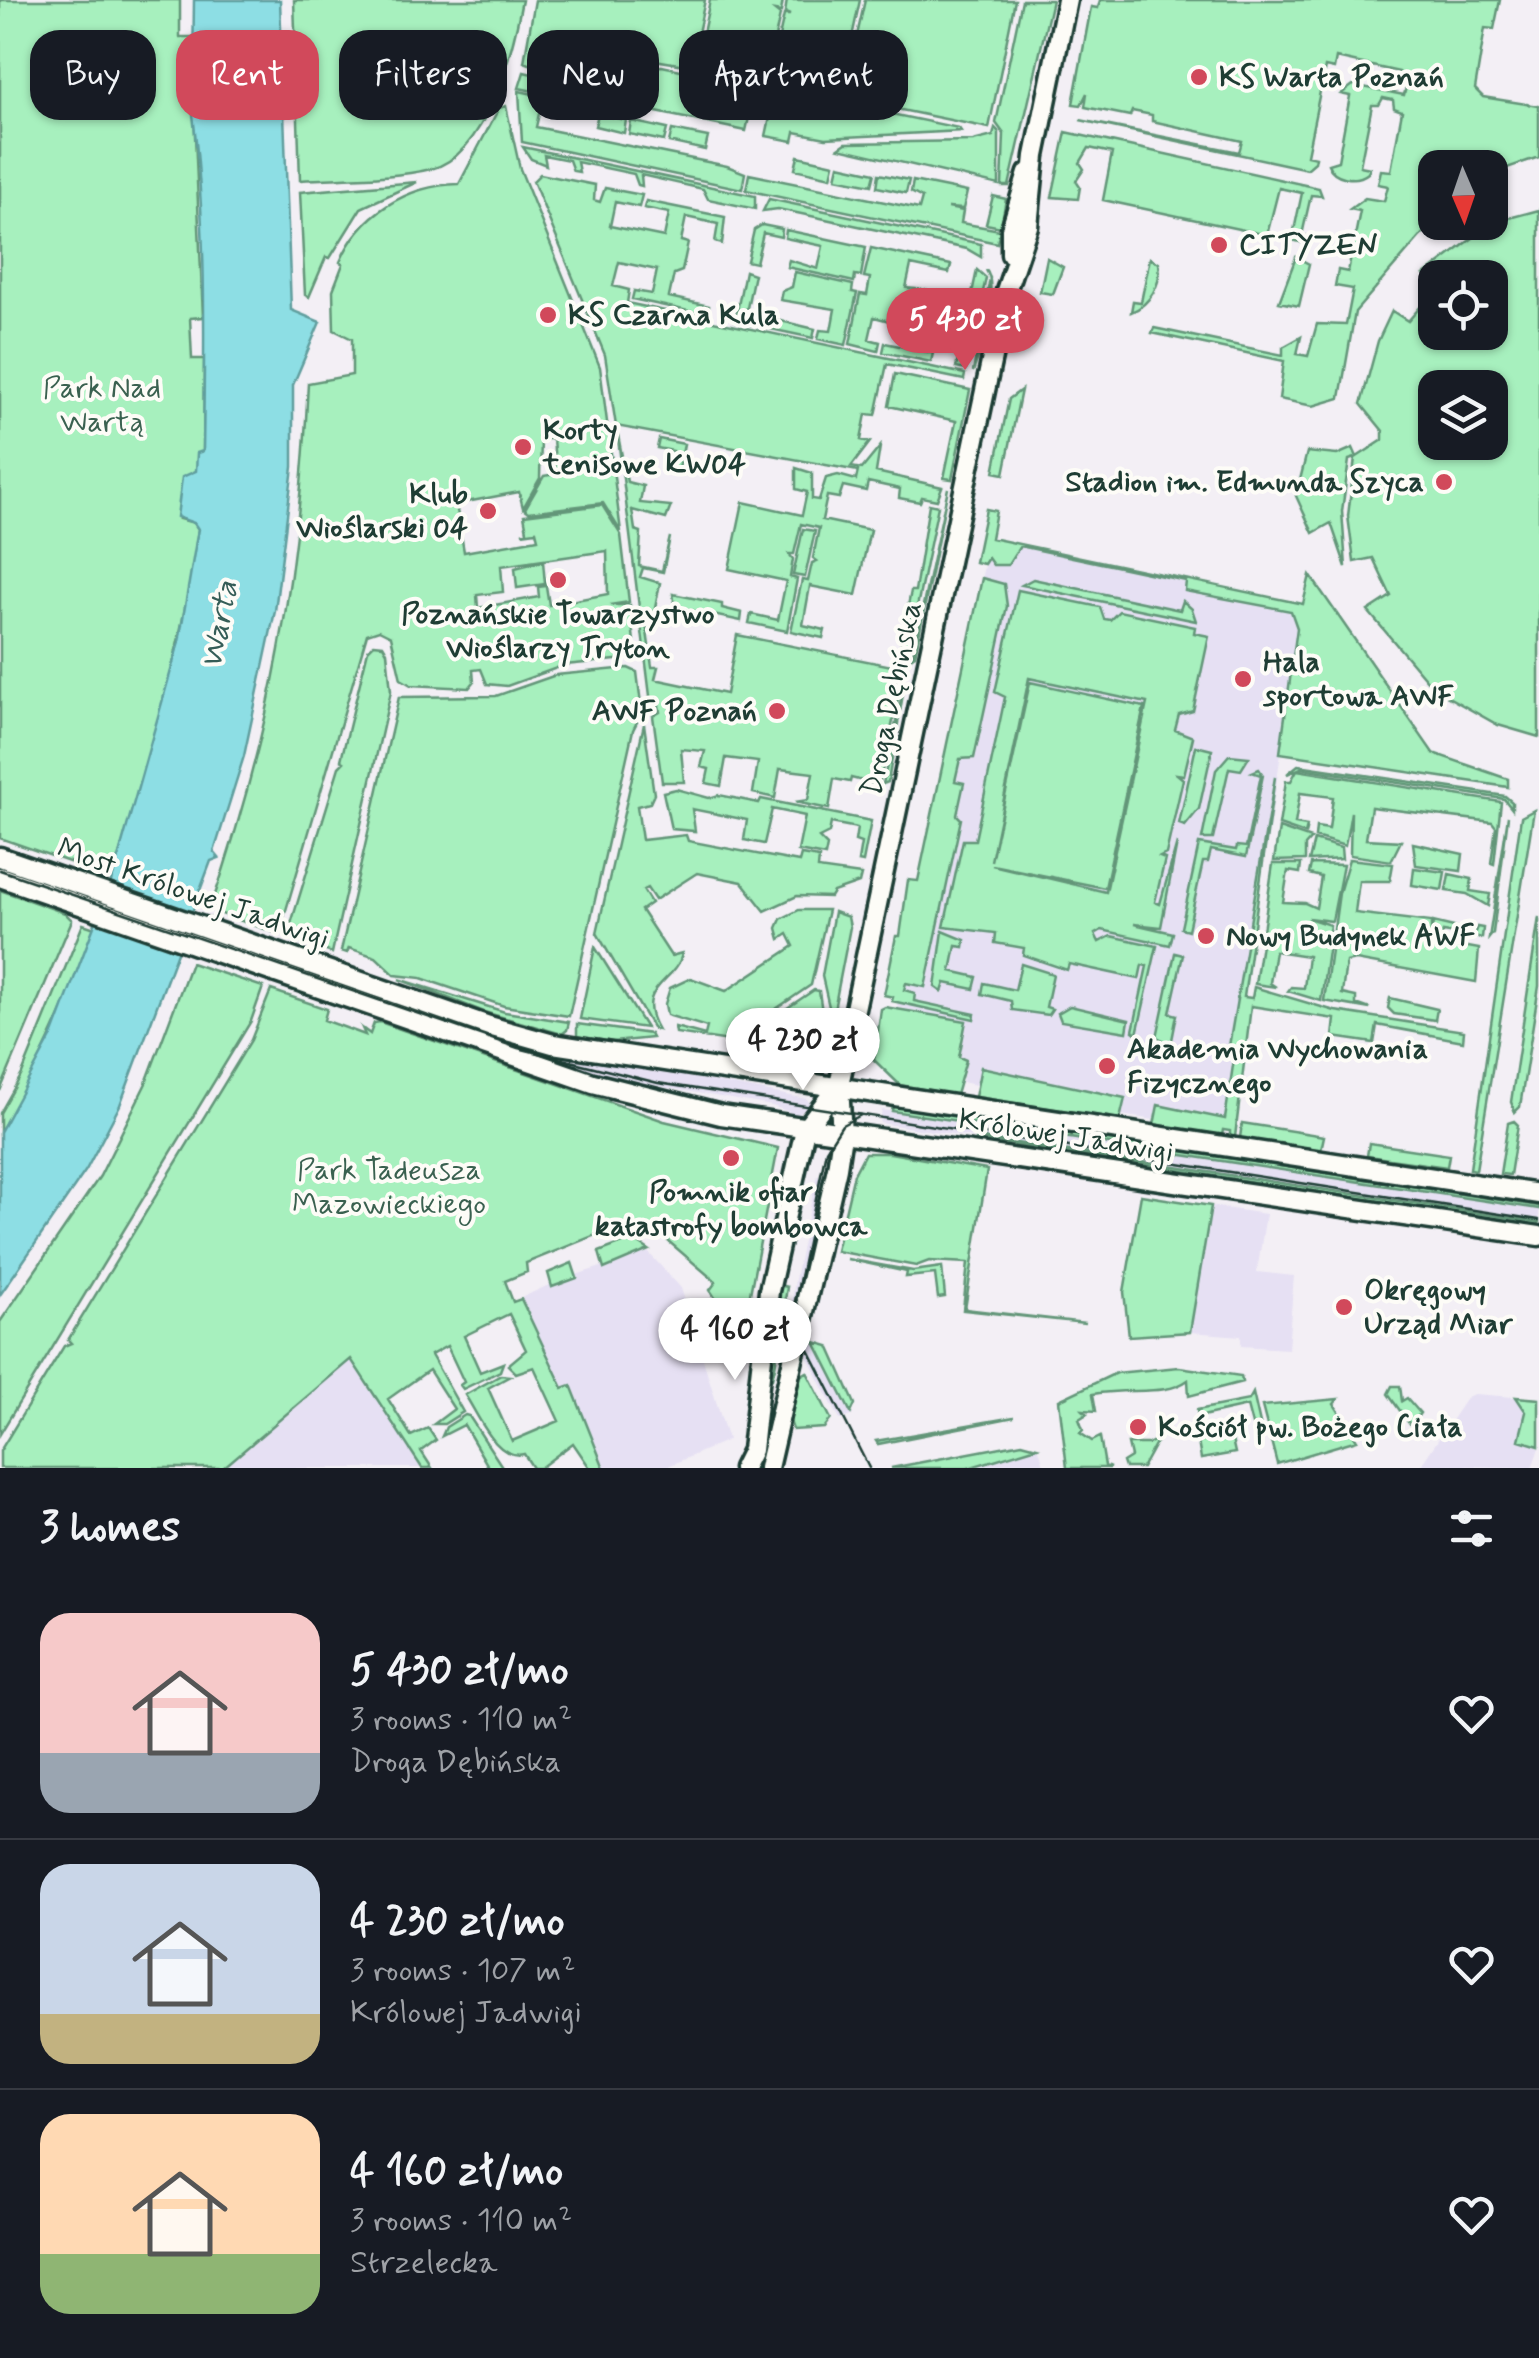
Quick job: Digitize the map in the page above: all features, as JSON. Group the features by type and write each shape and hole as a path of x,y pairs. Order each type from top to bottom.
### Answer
{"street":[{"name":"Droga Dębińska","path":"805,1129 839,1085 1011,270 1013,223 1035,156 1067,0"},
{"name":"Most Królowej Jadwigi","path":"0,857 364,993"},
{"name":"Most Królowej Jadwigi","path":"0,877 364,993"},
{"name":"Królowej Jadwigi","path":"364,993 553,1044 675,1066 839,1085 1539,1194"},
{"name":"Królowej Jadwigi","path":"364,993 616,1090 842,1135 938,1144 1539,1236"},
{"path":"768,1468 842,1135 839,1085"},
{"path":"743,1468 754,1442 769,1291 805,1129"}],"shaded area":[{"path":"990,537 1304,604 1223,1130 1121,1115 962,1082 966,1060 959,1058 966,1022 897,1007 899,998 893,997"},
{"path":"365,989 571,1055 807,1099 810,1104 798,1115 772,1106 651,1085 554,1061 363,997"},
{"path":"882,1110 1539,1209 1539,1222 880,1123"},
{"path":"817,1175 828,1178 785,1352 795,1279"},
{"path":"1211,1206 1266,1214 1257,1272 1294,1276 1288,1349 1241,1346 1241,1336 1190,1332"},
{"path":"648,1252 681,1288 728,1440 664,1468 601,1468 521,1298 557,1281"},
{"path":"809,1320 815,1342 853,1415 840,1420 804,1350"},
{"path":"351,1359 422,1468 223,1468"},
{"path":"1474,1394 1539,1399 1539,1448 1532,1468 1421,1465 1467,1397"},
{"path":"1036,1447 1045,1468 968,1468"}],"green space":[{"name":"Park Nad Wartą","path":"0,0 180,0 176,120 194,120 203,317 190,318 192,359 204,359 203,451 179,519 194,523 198,529 183,618 163,705 112,877 0,838"},
{"path":"294,0 522,0 507,62 507,30 339,30 339,120 483,120 468,144 451,160 431,169 399,175 300,180 298,120 319,120 319,30 295,30"},
{"path":"535,0 705,0 699,30 679,30 679,64 659,61 659,30 530,30"},
{"path":"710,0 783,0 781,12 775,11 780,15 777,30 704,30"},
{"path":"787,0 860,0 854,30 781,30 784,15 790,15 785,13"},
{"path":"865,0 1015,0 989,128 908,111 908,30 858,30"},
{"path":"1022,0 1052,0 1009,186 1002,186 1004,134 996,123"},
{"path":"1100,0 1500,0 1494,29 1485,28 1475,89 1483,97 1539,106 1539,157 1508,168 1508,150 1418,150 1418,239 1355,312 1340,398 1313,406 1279,399 1284,361 1152,333 1154,328 1283,355 1283,347 1301,337 1297,354 1308,356 1317,324 1346,325 1353,289 1335,286 1338,270 1348,272 1360,211 1350,209 1365,198 1384,201 1388,186 1378,184 1381,170 1391,171 1402,111 1394,108 1393,100 1383,98 1379,105 1372,105 1360,166 1370,168 1363,176 1345,178 1328,164 1338,161 1350,96 1341,94 1353,85 1404,95 1407,83 1398,81 1399,72 1336,58 1334,69 1325,67 1307,155 1316,157 1307,169 1080,120 1239,152 1242,141 1152,121 1152,115 1132,111 1130,116 1085,107 1087,93 1081,105 1073,104 1091,7 1098,8"},
{"path":"659,66 679,70 679,117 659,113"},
{"path":"524,72 527,73 527,90 519,88"},
{"path":"519,91 527,93 527,120 538,120 536,127 745,173 742,189 522,142"},
{"path":"507,110 520,169 600,367 621,532 603,503 529,512 525,509 544,476 556,474 553,439 541,439 540,478 523,508 519,492 456,504 464,552 538,539 536,531 522,533 527,531 524,515 602,505 621,535 629,602 610,605 630,605 635,651 626,659 565,665 507,686 487,684 481,669 473,670 474,682 469,688 411,685 401,679 391,636 379,630 367,634 279,934 210,910 250,778 279,650 298,520 308,383 352,375 352,339 334,330 333,290 343,264 340,262 360,230 373,216 404,196 459,184 493,120 507,120","holes":["607,551 608,594 549,605 546,586 538,587 539,597 478,608 477,595 503,592 501,566"]},
{"path":"908,117 961,131 826,138 795,132 793,141 766,136 769,120"},
{"path":"596,120 626,120 624,133 595,126"},
{"path":"694,120 748,120 746,131"},
{"path":"631,121 667,129 664,141 629,134"},
{"path":"995,128 999,132 999,185 839,148 846,143 973,141 993,136"},
{"path":"672,130 708,137 705,150 669,142"},
{"path":"1066,132 1319,188 1322,196 1311,195 1302,235 1313,237 1309,244 1292,240 1302,193 1279,188 1267,235 1103,200 1112,153 1089,148 1080,163 1084,169 1076,181 1080,187 1078,199 1052,197"},
{"path":"523,147 755,196 755,209 708,199 703,189 641,175 642,186 634,174 577,162 579,172 573,171 569,160 544,155 546,165 531,159"},
{"path":"798,156 834,164 831,177 795,169"},
{"path":"839,165 875,173 872,185 836,178"},
{"path":"540,174 595,185 594,200 600,202 605,188 642,195 639,207 615,202 610,226 664,237 669,213 644,208 646,201 725,217 722,244 715,242 718,224 686,217 681,241 688,243 682,271 674,274 669,297 709,306 707,315 632,299 634,291 652,294 657,270 619,262 613,286 629,290 627,303 965,374 964,380 887,364 876,415 866,414 861,440 870,442 851,467 862,469 880,447 876,472 942,487 937,500 922,497 920,502 899,498 900,489 868,482 866,491 843,486 839,498 827,496 822,520 870,530 856,595 810,586 803,625 825,630 823,638 791,631 802,580 808,581 812,563 817,561 813,558 819,528 801,524 794,554 789,554 793,559 790,577 797,579 787,631 749,623 751,614 778,620 786,581 729,569 743,502 802,515 807,492 796,489 796,468 812,473 812,499 819,500 826,478 838,475 856,480 858,471 616,426 605,355 533,181"},
{"path":"749,174 919,209 922,198 911,192 913,181 967,192 963,209 948,208 963,211 961,223 1000,230 997,243 746,190"},
{"path":"879,174 909,180 906,193 877,187"},
{"path":"417,182 361,208 330,258 326,257 309,297 305,295 300,192"},
{"path":"993,196 1006,199 1001,227 986,224"},
{"path":"769,199 981,244 981,257 967,249 778,209 763,211"},
{"name":"Stadion im. Edmunda Szyca","path":"1539,210 1539,737 1498,725 1434,689 1368,611 1391,596 1373,558 1354,562 1348,516 1355,458 1349,460 1342,511 1346,567 1331,523 1313,533 1296,496 1307,452 1337,455 1353,448 1357,457 1383,440 1383,431 1361,404 1378,341 1392,311 1408,321 1418,310 1418,350 1508,350 1508,260 1444,260 1470,240 1508,240 1508,218"},
{"path":"762,225 782,229 781,237 763,233 756,263 747,261 754,230"},
{"path":"786,230 866,247 861,276 855,275 854,282 787,267 789,260 818,269 823,246 785,238"},
{"path":"871,248 951,265 949,273 911,265 906,288 937,291 926,321 930,323 928,331 874,317 869,339 880,342 878,351 850,344 860,294 867,295 870,278 864,277"},
{"path":"1296,257 1309,264 1299,306 1279,302"},
{"path":"1047,258 1063,267 1053,294 1040,292"},
{"path":"1150,258 1159,263 1156,285 1149,299 1131,312 1133,301 1141,302"},
{"path":"977,270 986,278 966,370 956,368"},
{"path":"745,271 754,274 746,313 763,318 761,327 735,321"},
{"path":"795,272 853,285 852,292 857,293 846,345 818,339 820,330 831,331 835,309 780,300 782,291 792,287"},
{"path":"990,280 987,319 973,372"},
{"path":"768,318 815,329 813,338 766,328"},
{"path":"885,343 933,353 931,362 883,352"},
{"path":"895,374 970,390 952,479 944,478 956,421 889,406"},
{"path":"1021,390 1004,474 994,472 1009,399"},
{"name":"AWF Poznań","path":"617,430 627,482 643,486 640,503 671,506 666,519 632,510 635,530 641,532 639,566 662,571 670,537 663,572 643,568 640,577 660,583 653,618 645,617 652,667 658,667 655,679 726,694 737,635 902,668 903,672 897,672 895,684 900,689 879,785 851,778 850,782 834,779 829,809 795,802 808,800 813,773 780,769 775,798 753,793 758,762 726,758 721,786 706,783 709,769 701,767 705,751 681,749 684,782 662,782 653,716 660,712 659,705 651,704"},
{"path":"659,439 684,444 679,469 670,467 673,451 657,448"},
{"path":"948,488 915,655 912,657"},
{"path":"929,504 938,506 909,645 899,649 910,617 906,616 911,591 915,591"},
{"path":"986,509 996,511 991,538 1303,604 1310,575 1433,753 1508,779 1508,787 1280,753 1297,628 1291,611 1185,591 1186,581 1020,546 1008,565 993,565 988,558 984,564 975,562"},
{"path":"803,529 815,531 805,577 793,575"},
{"path":"543,561 545,584 517,588 515,568"},
{"path":"982,578 1004,584 1007,606 974,758 960,759 955,781 964,783 957,815 961,819 925,987 906,983 904,990 915,993 914,1001 975,1014 974,1019 892,1001 893,997 884,995 896,936 900,936 908,880 918,881"},
{"path":"1033,579 1180,610 1183,601 1192,609 1196,621 1022,585"},
{"path":"1018,590 1100,607 1104,619 1110,620 1119,611 1195,627 1194,633 1209,636 1193,711 1179,715 1175,730 1193,737 1184,775 1177,774 1183,779 1166,854 1160,857 1165,859 1155,902 1160,904 1177,843 1161,927 1134,924 1173,933 1170,945 1102,930 1095,934 1099,942 1111,936 1157,946 1137,1034 1133,1031 1147,966 1142,965 1139,979 1069,964 1067,970 1023,955 1024,948 995,943 996,933 944,927 963,840 975,840 1005,697 995,692","holes":["1029,678 1147,703 1106,892 992,865 1105,888 1144,707 1030,682 991,861"]},
{"path":"673,594 722,604 722,608 742,613 741,621 675,607"},
{"path":"374,644 383,645 387,652 391,691 332,953 287,937 339,767 344,762 341,760 368,650"},
{"path":"628,668 637,672 642,712 633,730 569,1016 504,1006 421,978 395,975 376,957 349,948 347,953 341,951 399,697 496,696 556,675"},
{"path":"903,689 888,782 883,784"},
{"path":"644,724 654,794 650,803 637,806 642,840 686,835 688,841 799,862 801,855 819,858 818,869 861,875 859,883 833,892 830,897 797,896 765,911 742,882 697,873 655,900 647,888 643,890 651,903 641,910 671,956 682,953 650,1003 658,1030 653,1029 597,933"},
{"path":"1196,746 1212,750 1199,809 1185,826 1179,824"},
{"path":"1229,755 1249,757 1241,770 1229,768 1213,839 1202,839 1216,770"},
{"path":"1298,765 1505,796 1512,802 1512,809 1504,799 1301,768 1287,774"},
{"path":"1259,769 1263,775 1246,857 1211,850 1208,862 1203,862 1188,930 1181,928 1199,844 1236,850 1237,846 1246,847 1261,775 1252,772"},
{"path":"1297,770 1501,802 1494,864 1491,863 1496,827 1492,822 1371,807 1366,839 1401,841 1391,861 1350,855 1351,812 1345,846 1315,837 1316,827 1329,829 1333,797 1300,793 1295,824 1307,826 1305,834 1279,825 1286,781 1291,781"},
{"path":"1275,777 1244,997 1252,998 1254,987 1335,1011 1464,1031 1463,1041 1377,1025 1374,1043 1333,1037 1335,1019 1251,1006 1235,1137 1230,1137 1230,1131 1223,1130 1222,1135 1154,1125 1158,1105 1225,1119 1234,1059 1228,1052"},
{"path":"676,789 709,798 719,795 759,803 761,799 871,821 863,862 858,861 861,843 855,841 857,828 831,823 829,833 819,838 827,846 825,856 798,851 805,816 772,809 764,844 744,840 747,820 692,809 695,831 671,829 663,792"},
{"path":"1534,810 1476,1170 1470,1169 1521,817"},
{"path":"1508,816 1493,933 1489,938"},
{"path":"1279,828 1311,839 1305,846 1305,860 1274,861"},
{"path":"1314,840 1341,848 1342,859 1309,861"},
{"path":"1413,843 1463,854 1461,871 1416,865"},
{"path":"1349,859 1393,864 1390,881 1359,881 1355,913 1431,922 1431,936 1433,922 1475,932 1477,927 1483,928 1482,938 1443,932 1441,942 1479,949 1476,982 1356,960 1346,962 1342,994 1356,997 1356,1004 1370,1009 1324,1001 1339,893"},
{"path":"1273,864 1301,864 1300,873 1288,871 1283,902 1316,908 1321,877 1309,874 1311,864 1343,865 1332,921 1308,918 1330,925 1328,938 1320,938 1329,944 1321,1001 1288,991 1291,987 1304,988 1308,956 1275,951 1270,983 1276,987 1255,984"},
{"path":"1414,868 1445,872 1442,890 1412,885"},
{"path":"1449,874 1472,879 1470,891 1490,894 1488,906 1467,894 1446,891"},
{"path":"0,890 65,913 72,920 0,1091"},
{"path":"799,910 828,910 811,985 729,1041 676,1033 675,1027 705,1035 707,1027 667,1015 665,1004 670,988 691,978 726,991 794,946 788,934 780,939 777,928 781,919"},
{"path":"834,912 848,917 850,927 832,1020 822,976"},
{"path":"1539,917 1539,986 1520,1107 1515,1112 1511,1102"},
{"path":"83,924 95,928 75,981 41,1058 0,1132 0,1113 22,1074"},
{"path":"943,931 965,940 964,947 956,946 951,971 977,977 974,989 945,983 942,992 935,987"},
{"path":"595,947 646,1028 580,1019"},
{"path":"1175,953 1183,955 1170,1013 1177,1015 1172,1040 1167,1042 1157,1037"},
{"path":"191,963 263,987 251,1021 0,1434 0,1322 100,1176 146,1083"},
{"path":"1021,964 1053,974 1046,1007 1052,1009 1048,1015 1012,1010 1011,1001 982,994 984,983 1015,990"},
{"path":"399,979 505,1012 569,1022 567,1030 562,1034 484,1012"},
{"name":"Park Tadeusza Mazowieckiego","path":"271,990 327,1009 324,1020 365,1035 362,1028 370,1034 374,1023 380,1022 664,1121 778,1148 745,1320 730,1321 710,1290 716,1282 653,1228 647,1235 640,1226 624,1233 620,1225 526,1263 527,1272 505,1281 513,1302 521,1299 563,1388 571,1385 604,1468 590,1468 573,1443 540,1468 533,1468 524,1454 505,1451 482,1425 465,1395 501,1375 510,1376 488,1388 512,1441 559,1421 534,1367 516,1373 508,1365 526,1350 509,1314 464,1336 480,1372 503,1363 500,1371 463,1389 460,1385 464,1382 447,1346 431,1355 463,1412 444,1424 434,1424 454,1409 429,1370 388,1399 411,1436 428,1428 436,1440 421,1451 432,1468 422,1468 351,1359 223,1468 0,1468 0,1451 64,1346 71,1343 68,1340 251,1040"},
{"path":"814,990 819,991 824,1026 820,1044 790,1044 788,1053 738,1041"},
{"path":"1390,998 1437,1009 1435,1020 1394,1014 1388,1008"},
{"path":"1070,1006 1129,1020 1127,1032 1061,1021 1058,1013"},
{"path":"881,1009 966,1021 959,1057 966,1060 956,1095 900,1085 874,1060"},
{"path":"577,1024 650,1034 652,1038 613,1042 577,1036"},
{"path":"981,1067 1125,1098 1120,1119 975,1097"},
{"path":"893,1106 1539,1206 1539,1209 892,1111"},
{"path":"1514,1121 1518,1125 1510,1175 1500,1174 1508,1123"},
{"path":"1242,1123 1324,1136 1321,1150 1240,1138"},
{"path":"976,1139 1539,1222 1539,1226"},
{"path":"1369,1143 1449,1155 1447,1167 1367,1156"},
{"path":"865,1153 890,1153 987,1170 965,1309 1085,1323 963,1310 968,1263 929,1261 916,1266 836,1251 854,1174"},
{"path":"1141,1195 1211,1206 1190,1332 1129,1336 1124,1292"},
{"path":"633,1239 649,1250 604,1269 599,1252"},
{"path":"847,1259 913,1271 942,1267 945,1297 938,1298 935,1274 906,1277 907,1272"},
{"path":"572,1263 577,1278 552,1287 548,1273"},
{"path":"779,1285 787,1287 775,1367 772,1378 767,1378"},
{"path":"815,1342 829,1346 855,1404 851,1413"},
{"path":"1179,1367 1241,1376 1242,1382 1189,1396 1188,1380 1158,1390 1093,1394 1096,1411 1083,1410 1087,1414 1079,1419 1083,1430 1080,1433 1092,1441 1100,1437 1105,1466 1110,1468 1067,1468 1059,1400 1116,1373"},
{"path":"807,1372 831,1419 824,1428 793,1430 790,1421 800,1376"},
{"path":"1392,1386 1400,1386 1402,1401 1407,1398 1420,1413 1411,1426 1388,1394"},
{"path":"1253,1393 1260,1424 1252,1425 1247,1406 1198,1417 1197,1410 1249,1400"},
{"path":"1516,1397 1539,1399 1539,1446 1519,1440 1526,1412"},
{"path":"1338,1399 1334,1404 1357,1440 1277,1464 1262,1406"},
{"path":"465,1415 503,1468 489,1468 464,1425 442,1436 446,1427"},
{"path":"1014,1417 878,1444 876,1441"},
{"path":"1231,1435 1235,1453 1201,1459 1198,1442"},
{"path":"1158,1439 1142,1468 1125,1468 1123,1462 1131,1457 1128,1444 1148,1444"},
{"path":"1022,1443 1037,1447 968,1468 891,1468"}],"water":[{"path":"194,0 280,0 281,30 194,30"},
{"name":"Warta","path":"194,120 284,120 291,310 320,322 293,385 293,467 275,611 244,756 214,852 219,858 211,861 120,1105 86,1170 0,1295 0,1132 53,1034 113,876 179,642 198,529 194,523 177,517 182,477 196,471 197,453 203,451 204,309"}],"pier":[{"path":"106,881 198,913 184,953 92,922"}],"tram line":[{"path":"0,870 518,1048 658,1083 1539,1220"},
{"path":"861,1115 842,1125 826,1150 796,1297 806,1344 869,1468"}],"place":[{"name":"KS Warta Poznań","path":"1199,77"},
{"name":"CITYZEN","path":"1219,245"},
{"name":"KS Czarna Kula","path":"548,315"},
{"name":"Korty tenisowe KW04","path":"523,447"},
{"name":"Stadion im. Edmunda Szyca","path":"1444,482"},
{"name":"Klub Wioślarski 04","path":"488,511"},
{"name":"Poznańskie Towarzystwo Wioślarzy Tryton","path":"558,580"},
{"name":"Hala sportowa AWF","path":"1243,679"},
{"name":"AWF Poznań","path":"777,711"},
{"name":"Nowy Budynek AWF","path":"1206,936"},
{"name":"Akademia Wychowania Fizycznego","path":"1107,1066"},
{"name":"Pomnik ofiar katastrofy bombowca","path":"731,1158"},
{"name":"Okręgowy Urząd Miar","path":"1344,1307"},
{"name":"Kościół pw. Bożego Ciała","path":"1138,1427"}]}
